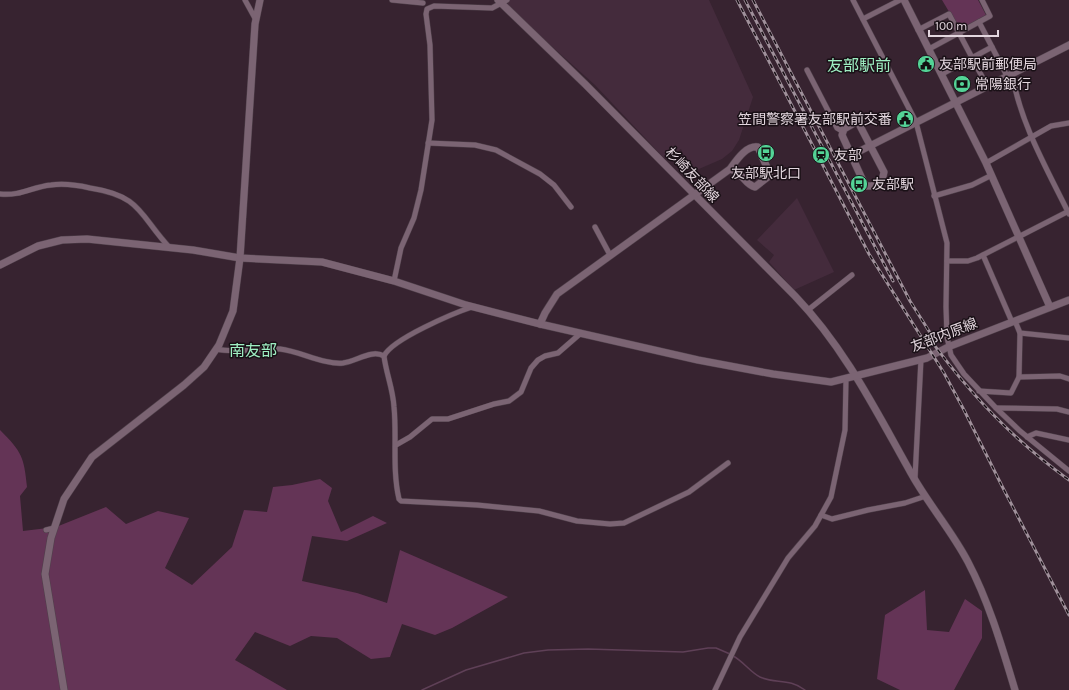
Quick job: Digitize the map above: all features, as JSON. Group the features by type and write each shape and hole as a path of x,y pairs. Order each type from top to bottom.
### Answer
{"street":[{"path":"245,0 256,20"},
{"path":"64,690 45,574 54,528 64,499 92,457 184,385 204,367 227,330 234,311 240,258 256,20 260,0"},
{"path":"392,0 423,3"},
{"path":"853,0 916,122 947,243 946,307 948,347 964,374 979,391 1027,437 1069,471"},
{"path":"863,19 900,0"},
{"path":"904,0 992,175 1050,307"},
{"path":"929,49 990,16 982,0"},
{"path":"394,281 401,248 414,218 421,190 432,120 430,45 426,14 427,9 434,6 492,8 502,1"},
{"name":"杉崎友部線","path":"502,1 808,310 837,346 857,376"},
{"path":"918,30 949,14 987,86"},
{"path":"947,261 968,261 983,255 1069,212 1032,137 1017,100 1010,75 992,48 979,22"},
{"path":"852,155 1069,45"},
{"path":"942,74 992,48"},
{"path":"807,70 837,128 842,131 852,155 852,159 864,183 867,186 872,186 882,181 884,175 858,123 842,131"},
{"path":"986,163 1051,126 1069,123"},
{"path":"428,143 475,145 496,150 540,174 554,185 571,207"},
{"path":"540,324 557,294 730,169 736,161 749,148 758,147 769,172 766,180 755,187 750,185 738,171 736,161"},
{"path":"730,169 738,171"},
{"path":"934,196 972,185 992,175"},
{"path":"0,194 19,194 49,185 62,183 114,192 138,208 171,248"},
{"path":"595,227 610,255"},
{"name":"友部内原線","path":"0,265 38,246 62,240 87,239 171,248 240,258 322,262 394,281 472,307 540,324 698,360 773,374 831,382 921,359 1069,300"},
{"path":"979,391 1012,393 1019,377 1020,333 1013,322 983,255"},
{"path":"808,310 852,276"},
{"path":"384,356 396,343 434,323 472,307"},
{"path":"396,445 410,437 432,419 448,418 509,401 521,392 531,368 538,360 545,356 558,353 582,333"},
{"path":"1020,333 1069,338"},
{"path":"216,349 241,352 258,349 281,349 342,363 379,352 384,356 393,389 396,445 395,478 399,499 402,501 539,510 577,520 610,524 624,523 690,492 728,463"},
{"path":"915,479 921,359"},
{"path":"857,376 915,479 963,552 974,574 1001,643 1015,690"},
{"path":"1019,377 1060,376 1069,379"},
{"path":"715,690 740,637 788,558 815,526 831,497 845,430 846,379"},
{"path":"996,408 1057,409 1069,412"},
{"path":"1027,437 1036,433 1069,440"},
{"path":"821,515 832,519 905,503 926,496"},
{"path":"46,530 54,528"}],"shaded area":[{"path":"509,0 709,0 753,97 739,140 732,151 722,159 692,172 681,149 664,158 595,85 507,6"},
{"path":"942,0 978,0 986,15 960,30"},
{"path":"797,198 834,272 794,290 769,262 774,255 757,240"},
{"path":"0,430 13,444 21,456 25,469 27,487 20,496 23,531 56,527 106,507 126,524 158,511 189,518 165,568 192,585 232,547 244,510 267,512 273,487 292,485 320,479 332,488 328,501 341,532 373,516 387,523 347,541 312,536 302,581 357,593 387,603 400,550 508,597 452,628 435,635 402,624 390,657 371,659 337,638 311,636 290,646 255,632 235,660 287,690 0,690"},
{"path":"925,590 927,630 949,632 965,599 982,611 982,638 954,690 900,690 877,679 885,615"}],"waterway":[{"path":"422,690 466,670 524,653 548,650 588,649 683,652 716,648 730,654"},
{"path":"733,656 760,677 788,682 805,690"}],"railway":[{"path":"737,0 869,254 944,373 964,410 1069,615"},
{"path":"745,0 893,281"},
{"path":"753,0 910,301 934,339"},
{"path":"927,335 958,376 992,414 1048,465 1069,480"}],"place":[{"name":"友部駅前郵便局","path":"926,64"},
{"name":"常陽銀行","path":"962,84"},
{"name":"笠間警察署友部駅前交番","path":"905,119"},
{"name":"友部駅北口","path":"766,153"},
{"name":"友部","path":"821,155"},
{"name":"友部駅","path":"859,184"}],"district":[{"name":"友部駅前","path":"859,65"},
{"name":"南友部","path":"253,350"}]}
